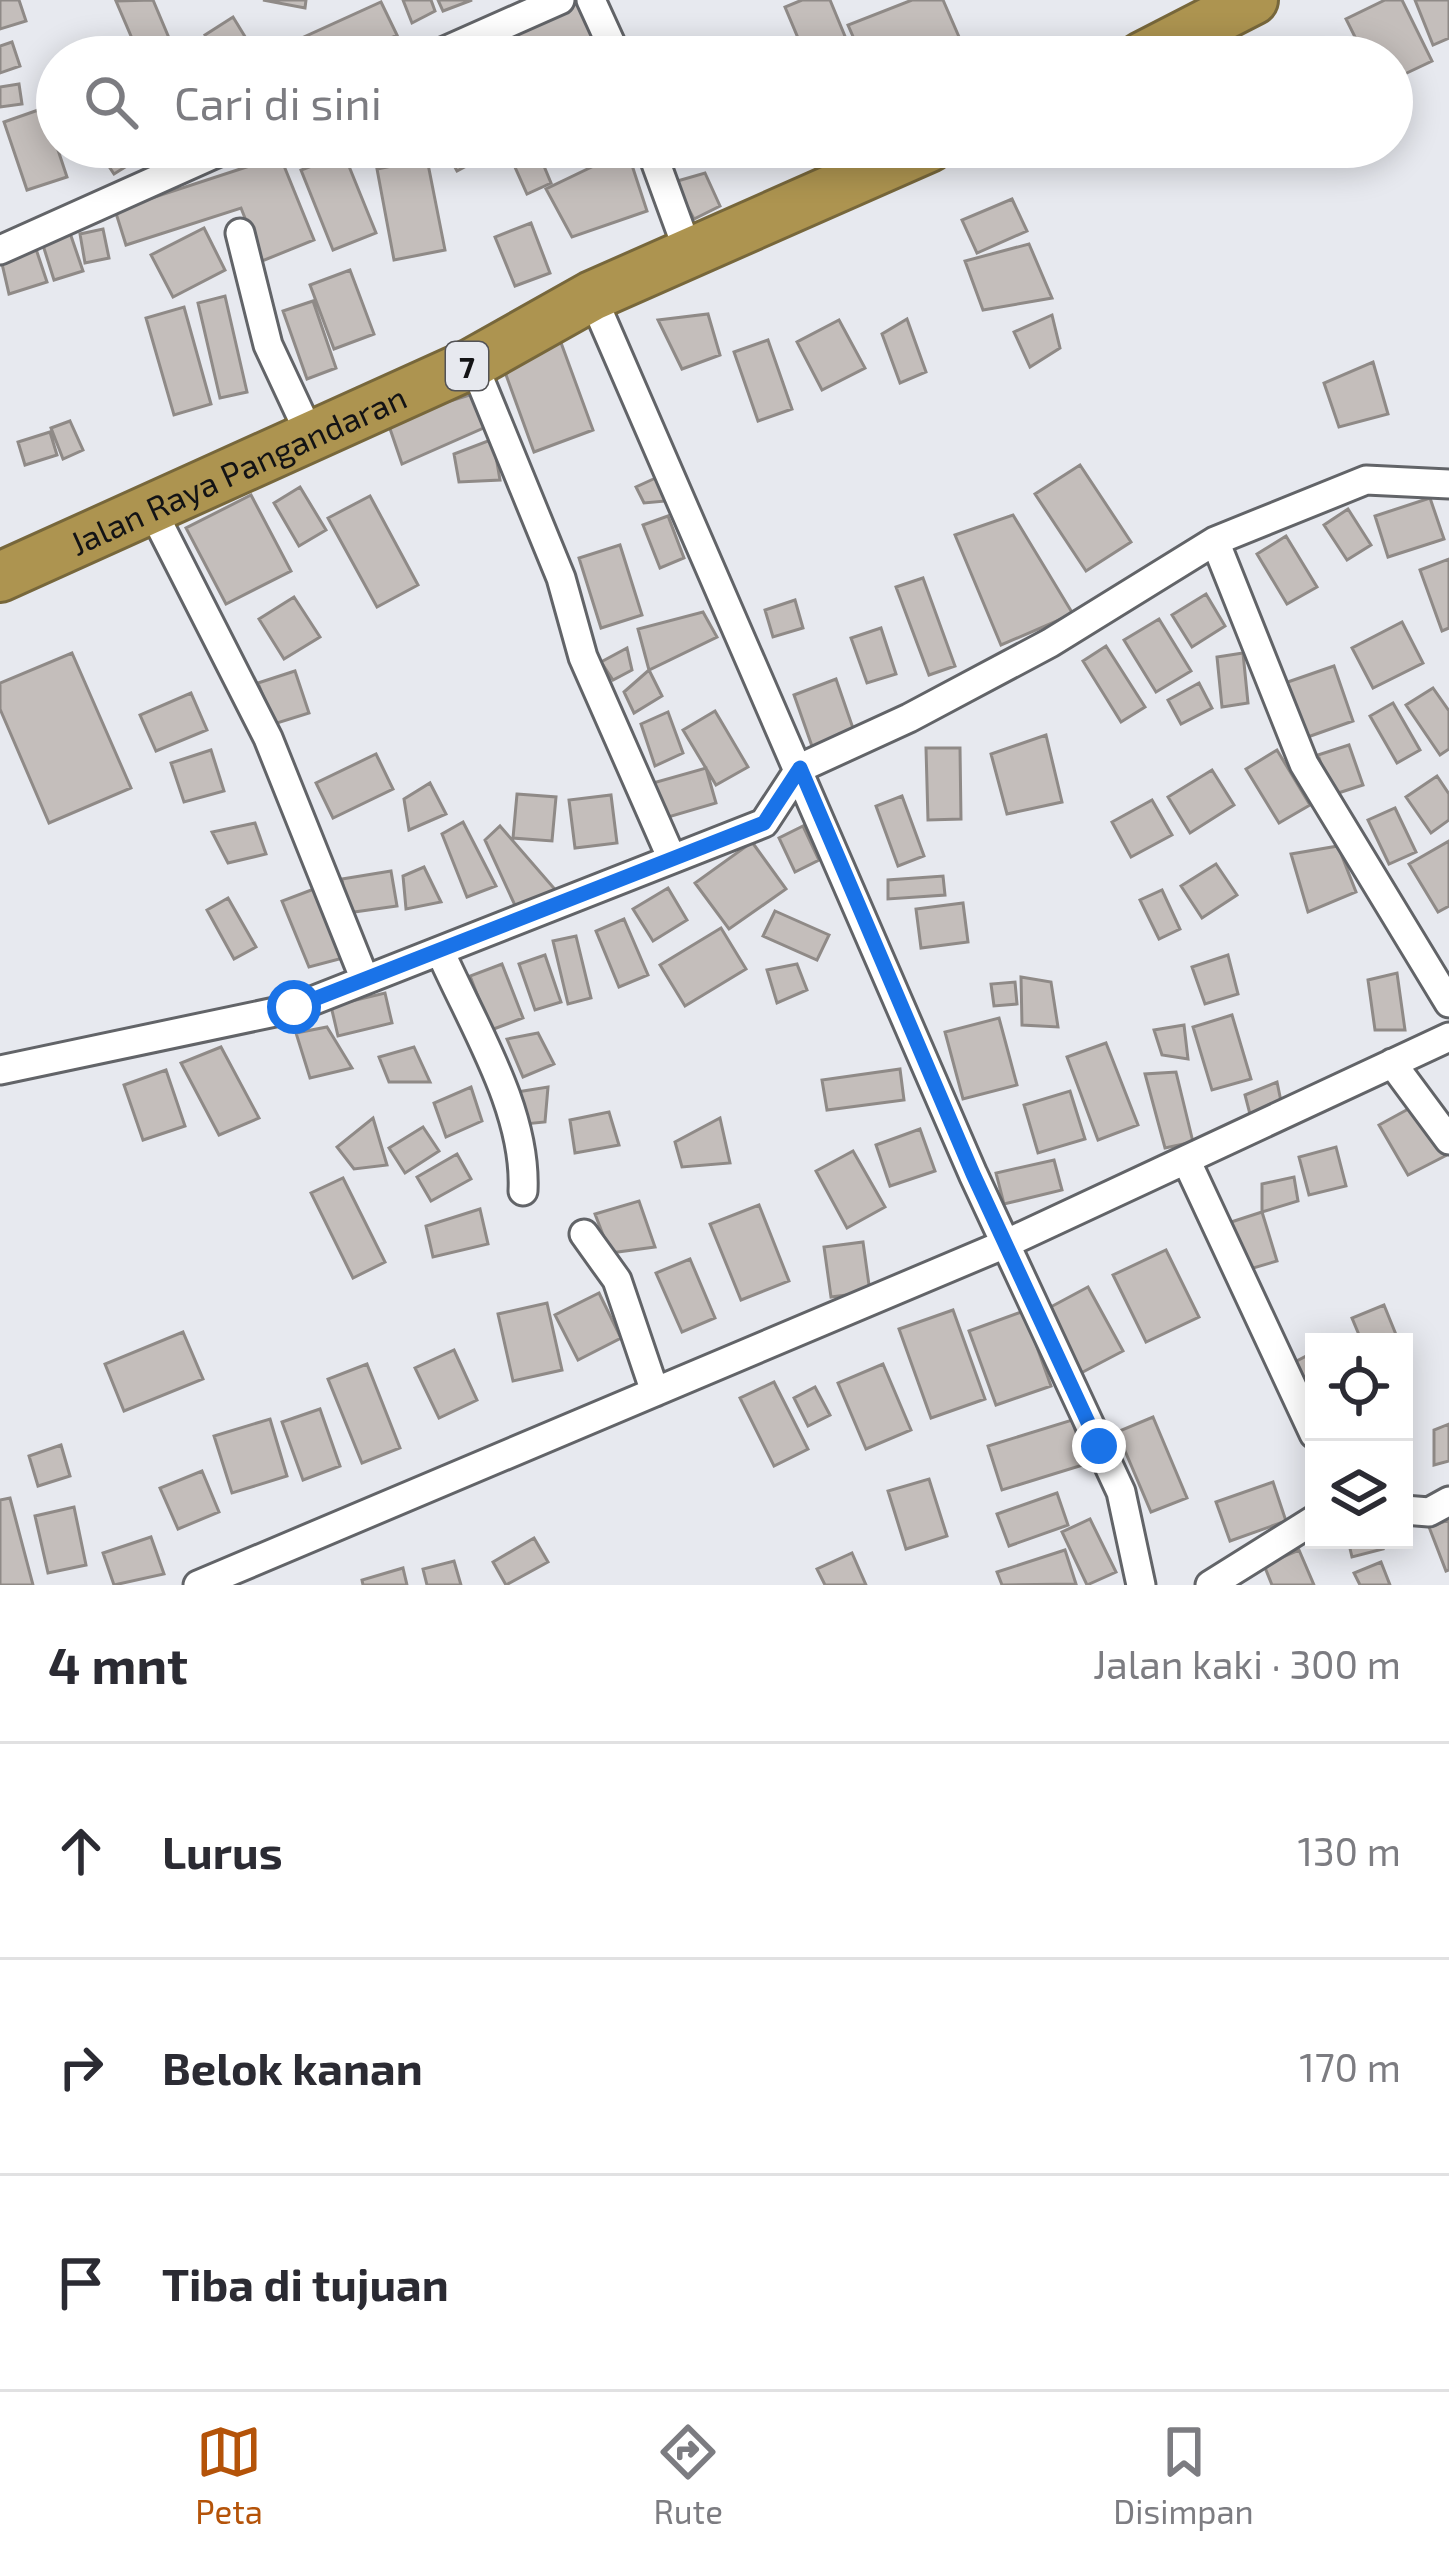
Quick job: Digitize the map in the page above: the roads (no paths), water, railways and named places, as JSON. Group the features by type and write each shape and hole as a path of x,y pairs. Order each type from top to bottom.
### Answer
{"highway":[{"path":"1183,36 1253,0"},
{"name":"Jalan Raya Pangandaran","path":"0,577 473,363 592,296 688,251 880,168"}],"street":[{"path":"479,36 560,0"},
{"path":"591,0 607,36"},
{"path":"0,250 183,168"},
{"path":"658,168 688,251"},
{"path":"240,233 268,345 311,436"},
{"path":"592,296 1005,1244 1121,1492 1141,1585"},
{"path":"473,363 561,578 583,656 672,859"},
{"path":"0,1070 294,1007 764,823 800,768 909,718 1050,643 1215,541 1366,481 1449,484"},
{"path":"152,510 268,738 365,980"},
{"path":"1215,541 1304,764 1449,1003"},
{"path":"440,950 502,1092 524,1161 523,1191"},
{"path":"215,1582 1005,1244 1449,1037"},
{"path":"1392,1063 1449,1140"},
{"path":"1186,1162 1305,1415"},
{"path":"584,1234 616,1280 655,1392"},
{"path":"1413,1511 1429,1512 1449,1502"},
{"path":"1210,1585 1305,1526"}]}
